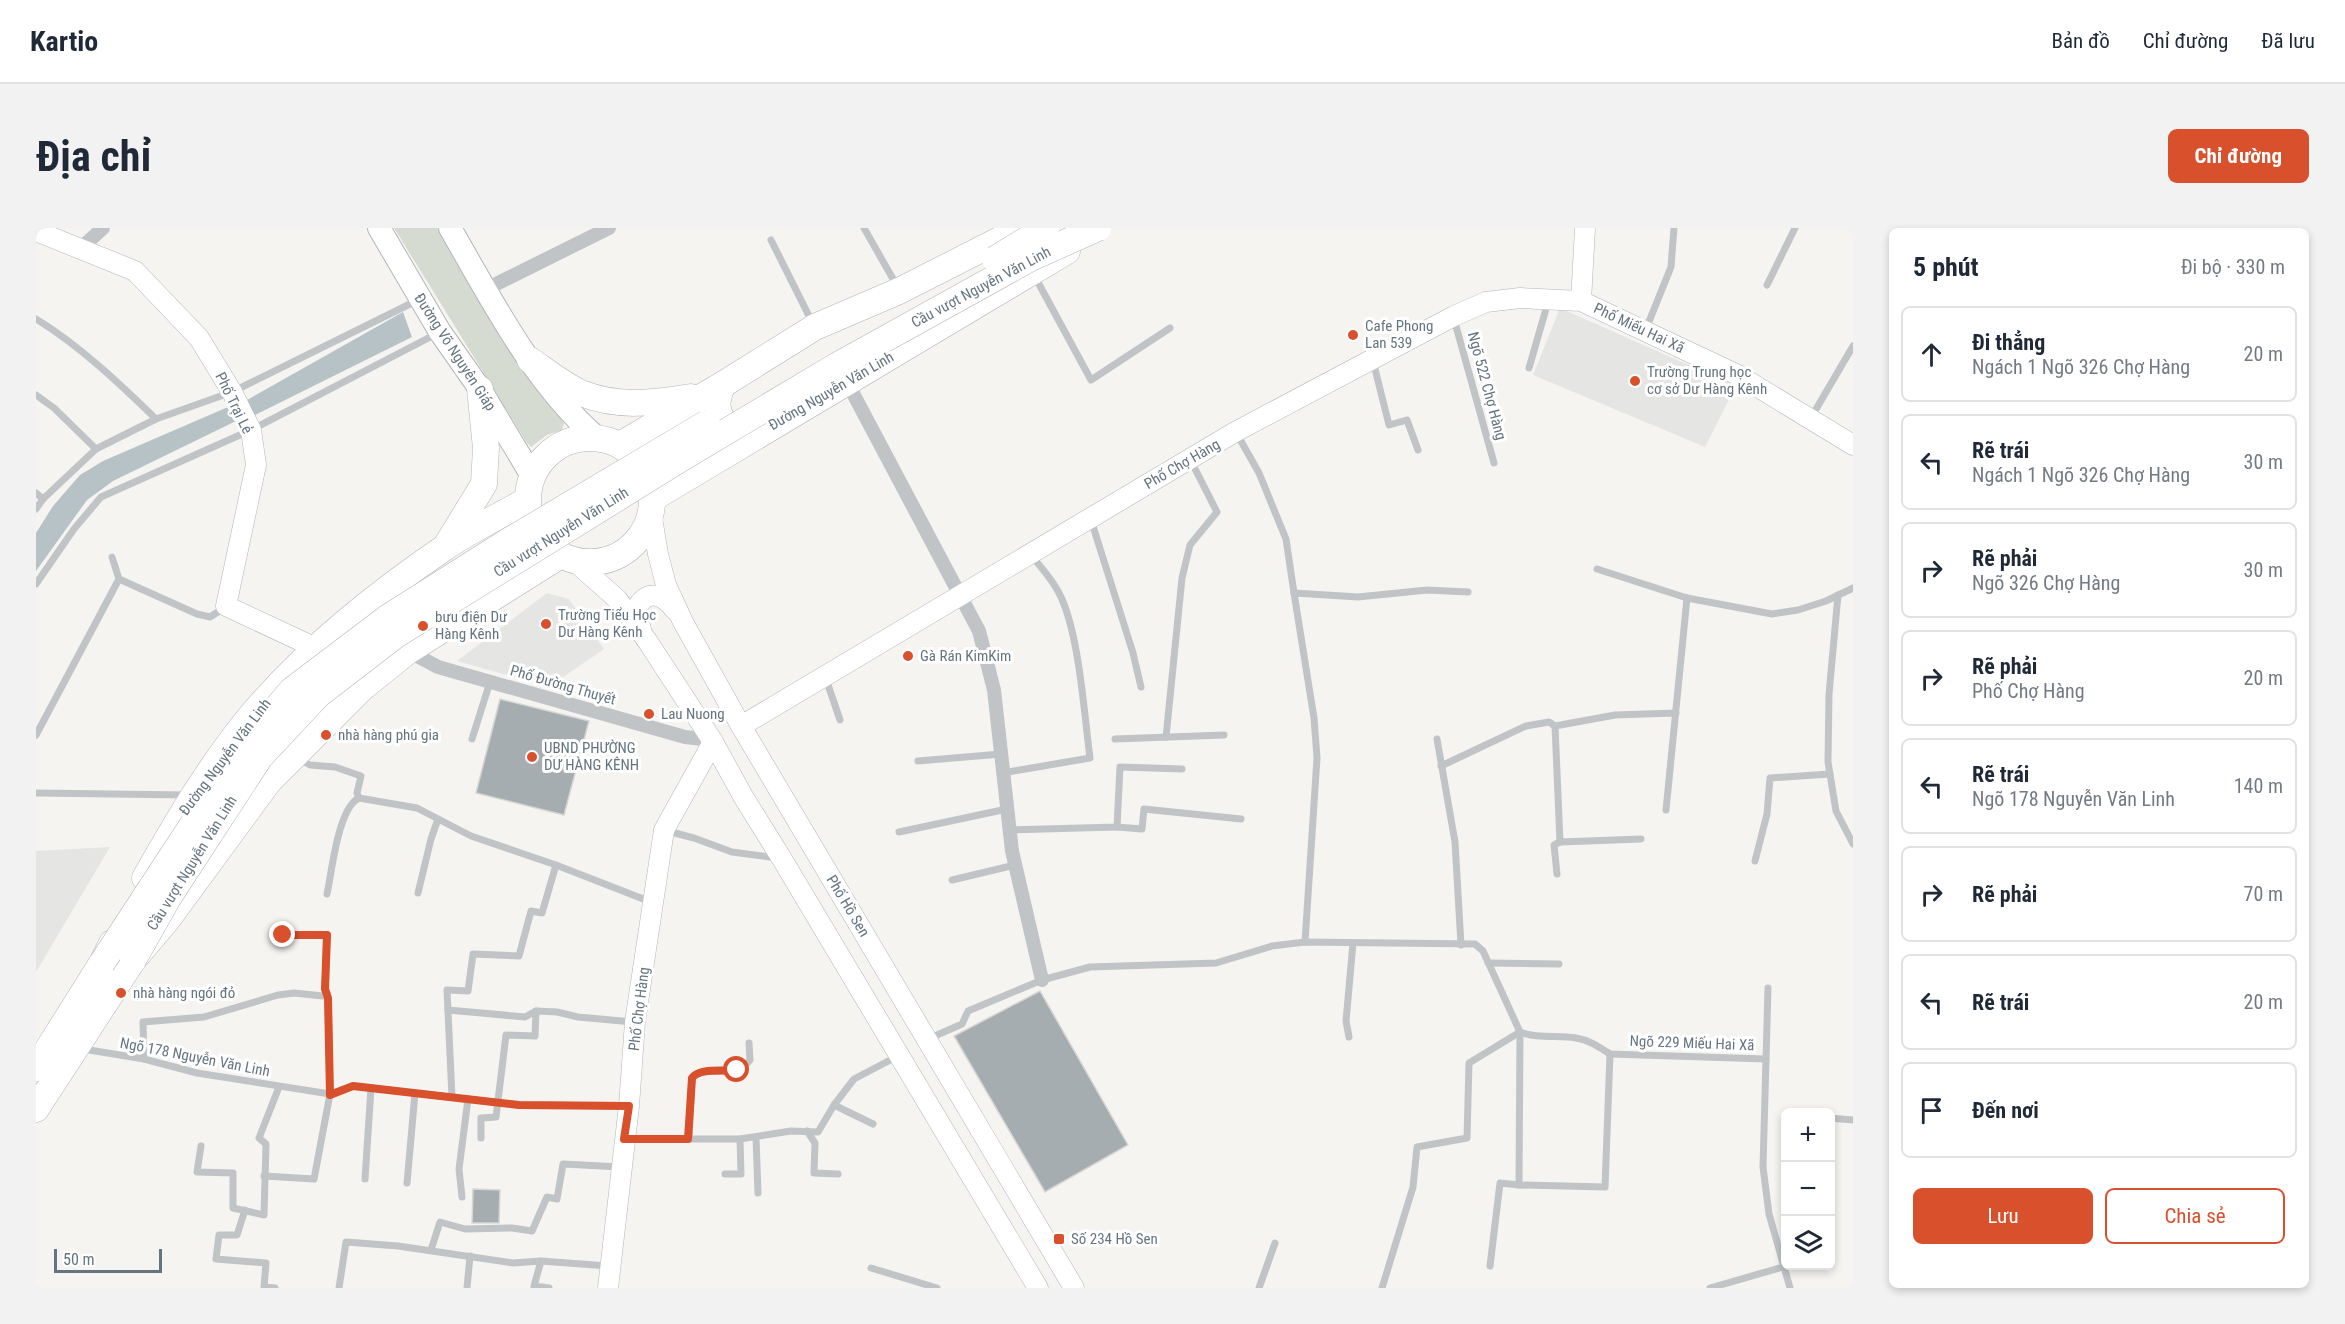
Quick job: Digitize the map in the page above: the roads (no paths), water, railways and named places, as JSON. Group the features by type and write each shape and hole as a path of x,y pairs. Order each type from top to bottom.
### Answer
{"highway":[{"path":"608,441 714,389 815,327 899,291 1023,228"},
{"name":"Cầu vượt Nguyễn Văn Linh","path":"102,963 244,746 292,690 340,652 397,612 594,488 1046,228"},
{"name":"Cầu vượt Nguyễn Văn Linh","path":"133,960 168,898 260,757 318,695 396,635 682,458 838,365 1031,258 1098,228"},
{"name":"Đường Nguyễn Văn Linh","path":"652,505 761,432 1033,272 1103,228"},
{"path":"530,360 580,392 614,402 648,404 714,389"},
{"path":"445,547 484,484 486,448 480,389"},
{"path":"714,389 723,422 734,430 747,434 761,432"},
{"path":"583,437 608,441 633,454 643,467 650,482 652,505 647,526 637,541 624,552 608,560 590,562 567,558 547,546 536,533 529,517 529,488 540,461 552,450 583,437"},
{"name":"Đường Nguyễn Văn Linh","path":"36,1068 102,963 134,897 192,796 255,712 316,648 366,604 529,488"},
{"path":"424,563 445,558 457,566 472,594 472,601 463,617"},
{"path":"36,1109 133,960 166,920 269,781 362,688 408,651 567,558"}],"main road":[{"name":"Đường Võ Nguyên Giáp","path":"379,228 440,332 480,389 529,488"},
{"path":"450,228 530,360 577,421 608,441"}],"street":[{"path":"80,249 103,228"},
{"path":"486,289 609,228"},
{"path":"1581,301 1585,228"},
{"name":"Phố Trại Lẻ","path":"36,231 135,271 199,338 232,392 251,430 256,465 226,606"},
{"name":"Phố Chợ Hàng","path":"741,726 1235,432 1454,316 1486,302 1520,298 1581,301"},
{"name":"Phố Miếu Hai Xã","path":"1581,301 1738,375 1853,445"},
{"path":"847,382 979,631 994,690 1002,773 1015,865 1042,980"},
{"name":"Phố Hồ Sen","path":"652,505 658,554 666,585 683,622 741,726 1074,1288"},
{"path":"567,558 617,599 713,741 744,798 1038,1288"},
{"path":"648,642 635,611 639,602 647,597 654,595 663,597 683,622"},
{"path":"226,606 316,648"},
{"name":"Phố Đường Thuyết","path":"408,651 438,667 685,737 713,741"},
{"name":"Phố Chợ Hàng","path":"609,1288 629,1106 635,1022 664,830 713,741"}],"lane":[{"path":"864,228 899,291"},
{"path":"1645,331 1671,267 1674,228"},
{"path":"1767,285 1795,228"},
{"path":"771,240 815,327"},
{"path":"1033,272 1091,380 1170,328"},
{"path":"36,509 43,499 96,449 156,419 232,392 421,299"},
{"path":"1529,368 1548,299"},
{"name":"Ngõ 522 Chợ Hàng","path":"1454,316 1494,463"},
{"path":"36,319 58,333 116,380 156,419"},
{"path":"36,584 74,529 101,497 251,430 440,332"},
{"path":"1812,418 1853,346"},
{"path":"1373,359 1389,425 1407,420 1418,450"},
{"path":"36,395 54,408 96,449"},
{"path":"1235,432 1259,473 1286,538 1314,718 1317,758 1305,942"},
{"path":"1166,737 1182,578 1190,545 1217,512 1190,459"},
{"path":"36,493 43,499"},
{"path":"1091,517 1133,653 1141,687"},
{"path":"1002,773 1090,758 1075,650 1067,616 1059,594 1030,554"},
{"path":"36,735 119,579 112,557"},
{"path":"1597,569 1687,598 1772,614 1798,610 1853,588"},
{"path":"119,579 197,614 210,617 226,606"},
{"path":"1294,593 1358,597 1427,590 1468,592"},
{"path":"1839,595 1829,694 1828,750 1836,811 1853,844"},
{"path":"1666,810 1687,598"},
{"path":"825,676 840,720"},
{"path":"472,739 490,682"},
{"path":"1441,766 1526,726 1549,722 1555,726 1615,715 1676,713"},
{"path":"1555,726 1560,842"},
{"path":"1115,739 1224,735"},
{"path":"1437,740 1455,842 1461,945"},
{"path":"918,761 1000,754"},
{"path":"295,755 310,765 335,767 361,776 357,793 359,798"},
{"path":"1116,827 1120,767 1182,769"},
{"path":"1755,861 1767,814 1770,778 1830,774"},
{"path":"36,793 192,796"},
{"path":"327,894 343,817 349,805 359,798 417,808 471,836 556,865 654,903"},
{"path":"899,832 1007,809"},
{"path":"1010,830 1116,827 1142,829 1144,809 1241,819"},
{"path":"418,893 438,819"},
{"path":"664,830 732,852 782,859"},
{"path":"1557,874 1554,846 1560,842 1641,839"},
{"path":"452,1097 447,990 468,991 473,954 519,956 531,911 542,913 556,865"},
{"path":"952,880 1015,865"},
{"path":"264,1176 314,1179 330,1095 330,1038 325,989 327,935 283,935"},
{"path":"928,1039 962,1024 968,1011 1042,980 1090,967 1216,963 1272,946 1305,942 1475,945 1481,947 1520,1032 1520,1185"},
{"path":"1349,1037 1346,1021 1353,943"},
{"path":"1488,963 1558,964"},
{"path":"1768,988 1763,1167 1769,1214 1781,1259"},
{"path":"144,1059 143,1022 204,1017 278,995 294,993 323,996 327,993"},
{"path":"448,1010 525,1017 536,1011 557,1012 578,1017 635,1022"},
{"path":"481,1138 481,1118 496,1118 506,1035 535,1036 536,1011"},
{"path":"1382,1288 1413,1187 1417,1147 1467,1138 1469,1063 1520,1032"},
{"name":"Ngõ 229 Miếu Hai Xã","path":"1520,1032 1530,1036 1575,1038 1589,1041 1610,1054 1766,1059"},
{"path":"688,1139 692,1078 696,1074 726,1072 745,1066 750,1056 749,1042"},
{"name":"Ngõ 178 Nguyễn Văn Linh","path":"77,1047 144,1059 197,1074 330,1095 353,1086 519,1105 629,1106"},
{"path":"1490,1266 1500,1183 1605,1187 1610,1054"},
{"path":"624,1139 740,1139 791,1131 818,1132 834,1105 854,1079 900,1055"},
{"path":"201,1146 197,1172 233,1173 232,1208 264,1215 266,1144 259,1138 279,1087"},
{"path":"364,1179 371,1088"},
{"path":"407,1183 415,1093"},
{"path":"462,1197 459,1169 468,1099"},
{"path":"834,1105 873,1124"},
{"path":"1835,1118 1853,1120"},
{"path":"807,1131 815,1143 814,1173 838,1174"},
{"path":"756,1138 758,1193"},
{"path":"725,1174 741,1174 740,1139"},
{"path":"431,1250 440,1222 465,1229 512,1228 532,1231 547,1197 557,1199 563,1164 622,1167"},
{"path":"245,1210 237,1236 219,1234 216,1259 266,1263 264,1287 275,1288"},
{"path":"339,1288 346,1242 431,1250 513,1263 541,1261 611,1267"},
{"path":"1259,1288 1275,1243"},
{"path":"467,1288 470,1256"},
{"path":"541,1261 534,1286 549,1288"},
{"path":"872,1268 937,1288"},
{"path":"1710,1288 1781,1268"},
{"path":"1784,1270 1790,1288"}],"place":[{"name":"Cafe Phong Lan 539","path":"1353,335"},
{"name":"Trường Trung học cơ sở Dư Hàng Kênh","path":"1635,381"},
{"name":"Trường Tiểu Học Dư Hàng Kênh","path":"546,624"},
{"name":"bưu điện Dư Hàng Kênh","path":"423,626"},
{"name":"Gà Rán KimKim","path":"908,656"},
{"name":"Lau Nuong","path":"649,714"},
{"name":"nhà hàng phú gia","path":"326,735"},
{"name":"UBND PHƯỜNG DƯ HÀNG KÊNH","path":"532,757"},
{"name":"nhà hàng ngói đỏ","path":"121,993"},
{"name":"Số 234 Hồ Sen","path":"1059,1239"}]}
